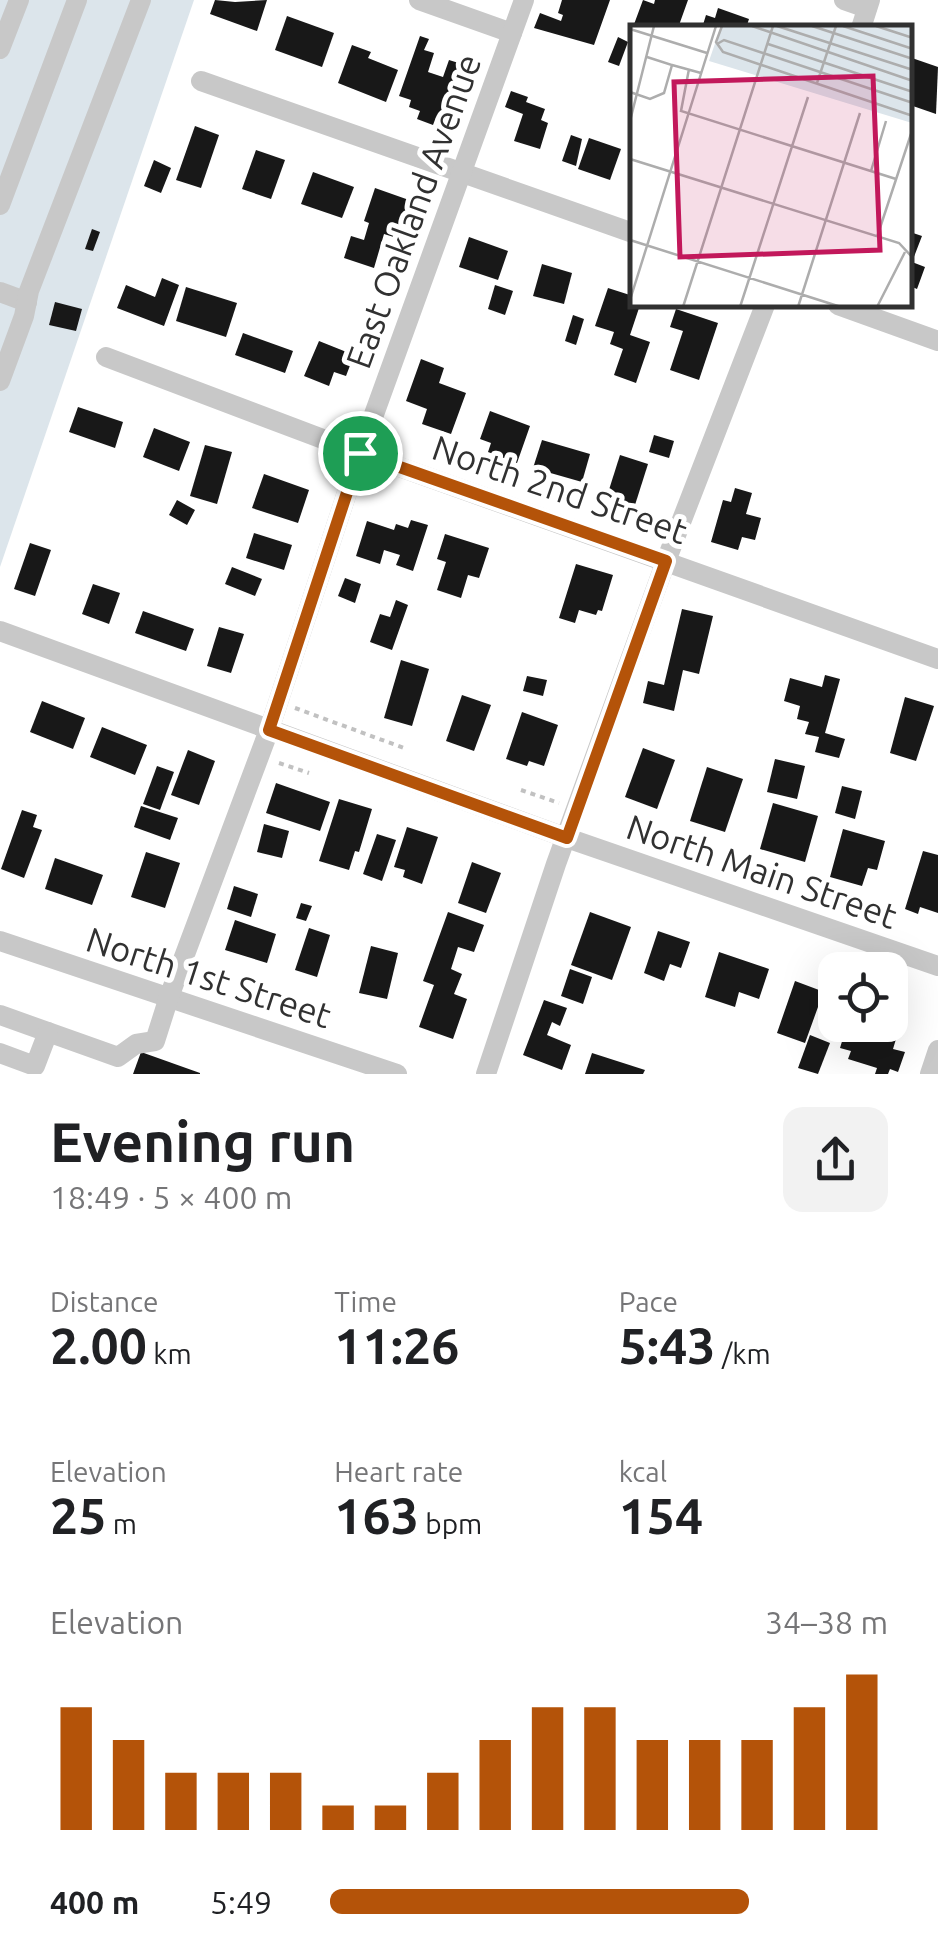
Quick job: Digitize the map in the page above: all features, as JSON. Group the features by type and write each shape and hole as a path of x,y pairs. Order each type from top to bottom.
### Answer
{"street":[{"path":"0,50 18,0"},
{"path":"0,206 77,0"},
{"path":"0,380 141,0"},
{"path":"419,0 512,33"},
{"name":"East Oakland Avenue","path":"48,1032 118,1056 136,1044 155,1042 269,730 360,453 524,0"},
{"path":"844,0 866,12"},
{"path":"201,81 630,233"},
{"path":"0,292 27,302"},
{"path":"486,1074 666,561 764,308"},
{"path":"846,308 938,341"},
{"name":"North 2nd Street","path":"106,356 360,453 938,659"},
{"name":"North Main Street","path":"0,632 567,838 938,966"},
{"name":"North 1st Street","path":"0,942 397,1074"},
{"path":"0,1016 48,1032 35,1066 0,1053"},
{"path":"930,1074 938,1050"}],"path":[{"path":"291,706 404,748"},
{"path":"274,761 310,773"},
{"path":"520,790 564,805"}],"shaded area":[{"path":"0,0 194,0 0,567"}],"building":[{"path":"215,0 267,0 257,31 210,14"},
{"path":"562,0 610,0 594,45 534,28 540,13 561,21 563,15 558,13"},
{"path":"643,0 654,4 655,0 688,0 679,25 634,25"},
{"path":"718,8 749,19 747,25 703,25 706,15 715,18"},
{"path":"287,16 334,33 322,67 275,50"},
{"path":"420,36 429,39 424,50 434,53 428,72 443,77 449,60 465,65 446,121 436,117 433,125 417,119 420,111 409,107 411,100 399,96"},
{"path":"618,37 628,42 619,66 608,62"},
{"path":"352,45 371,52 368,58 398,70 386,102 338,83"},
{"path":"913,58 938,67 936,114 913,106"},
{"path":"511,91 545,109 541,120 548,123 540,149 514,141 523,114 505,107"},
{"path":"195,126 219,135 201,188 176,180"},
{"path":"571,135 582,139 576,166 562,161"},
{"path":"589,138 621,149 610,180 578,169"},
{"path":"256,150 285,160 271,199 242,189"},
{"path":"154,160 171,168 161,193 144,186"},
{"path":"313,172 354,187 342,218 301,204"},
{"path":"375,188 409,200 397,238 384,234 374,268 344,258 351,236 364,240 369,223 364,221"},
{"path":"92,229 100,232 93,251 85,249"},
{"path":"913,233 922,236 913,259"},
{"path":"469,237 508,251 498,280 459,267"},
{"path":"913,262 925,267 917,289 913,287"},
{"path":"542,264 572,273 564,304 533,296"},
{"path":"162,278 179,285 164,326 117,308 126,285 155,297"},
{"path":"495,285 513,291 505,315 488,309"},
{"path":"186,287 237,303 226,337 176,321"},
{"path":"608,288 630,295 630,308 639,308 630,335 650,342 636,383 614,375 623,349 610,344 614,332 595,326"},
{"path":"55,302 82,309 76,331 49,325"},
{"path":"676,309 718,323 699,380 670,370 683,331 670,327"},
{"path":"573,315 584,319 576,345 565,341"},
{"path":"243,333 293,351 285,373 235,355"},
{"path":"319,341 354,355 346,376 334,372 329,386 304,376"},
{"path":"421,359 444,368 439,383 466,393 451,434 422,424 427,409 406,401"},
{"path":"78,407 123,422 115,448 69,432"},
{"path":"490,411 530,426 517,463 488,452 491,443 480,439"},
{"path":"154,428 190,442 179,471 143,457"},
{"path":"654,435 674,441 669,458 649,452"},
{"path":"542,440 590,454 582,482 533,468"},
{"path":"205,445 232,452 217,504 190,496"},
{"path":"620,455 648,464 635,505 607,496"},
{"path":"264,474 309,490 298,523 252,508"},
{"path":"735,488 752,493 746,514 761,518 755,540 742,537 738,550 711,542 723,500 731,502"},
{"path":"177,500 195,510 187,525 169,515"},
{"path":"411,520 428,525 413,571 396,565 400,555 384,550 380,564 356,556 367,521 394,530 396,524 408,528"},
{"path":"254,533 292,545 284,570 246,558"},
{"path":"445,534 489,548 479,578 468,575 461,598 437,590 446,562 437,559"},
{"path":"30,543 51,550 35,596 14,589"},
{"path":"576,564 613,575 602,611 598,610 596,615 579,610 575,623 559,618"},
{"path":"232,567 262,579 255,596 225,584"},
{"path":"345,578 361,584 355,603 338,596"},
{"path":"93,584 120,593 109,624 82,614"},
{"path":"396,600 408,605 392,650 370,642 380,614 390,617"},
{"path":"682,609 713,616 699,674 683,670 674,711 643,703 648,681 664,685"},
{"path":"143,611 194,629 186,651 135,633"},
{"path":"219,627 244,634 231,673 207,666"},
{"path":"401,660 429,669 412,726 384,718"},
{"path":"825,675 840,679 825,733 845,739 839,758 815,752 819,737 805,734 809,722 797,719 800,706 784,701 790,678 822,687"},
{"path":"527,676 547,680 543,696 523,691"},
{"path":"462,695 491,705 474,751 446,741"},
{"path":"905,697 934,706 916,761 890,753"},
{"path":"42,701 85,718 73,749 30,732"},
{"path":"522,712 558,725 544,766 529,761 527,766 506,759"},
{"path":"102,727 147,745 135,775 90,757"},
{"path":"643,748 675,760 657,809 625,797"},
{"path":"188,750 215,761 199,805 171,795"},
{"path":"775,759 805,766 797,799 767,792"},
{"path":"157,766 174,772 160,810 143,804"},
{"path":"707,767 743,779 725,832 690,821"},
{"path":"276,783 330,802 320,831 266,813"},
{"path":"842,786 862,791 855,819 835,813"},
{"path":"339,799 372,809 359,852 355,851 349,870 319,861"},
{"path":"773,803 818,816 805,862 760,849"},
{"path":"141,806 178,818 170,840 134,827"},
{"path":"22,810 37,815 33,827 42,830 24,878 1,869"},
{"path":"264,824 289,831 282,858 257,852"},
{"path":"407,827 438,837 422,884 403,877 405,870 394,867"},
{"path":"843,829 885,841 877,870 868,868 862,886 830,877"},
{"path":"377,834 396,840 382,881 363,874"},
{"path":"923,851 938,855 938,913 920,907 918,914 905,909"},
{"path":"146,852 180,863 165,908 131,897"},
{"path":"55,858 103,875 92,905 45,889"},
{"path":"472,862 501,873 486,913 458,903"},
{"path":"234,886 258,894 251,917 227,909"},
{"path":"301,903 312,906 306,921 296,918"},
{"path":"448,912 484,925 474,952 458,947 451,969 462,974 454,994 467,999 453,1039 419,1027 434,985 423,981"},
{"path":"590,912 631,927 612,980 571,965"},
{"path":"235,920 276,934 267,963 225,950"},
{"path":"309,928 330,935 317,977 295,970"},
{"path":"658,931 690,942 681,968 670,964 664,981 644,973"},
{"path":"371,946 398,953 387,999 359,993"},
{"path":"719,952 769,969 759,999 739,992 735,1007 705,997"},
{"path":"570,969 592,977 583,1004 561,996"},
{"path":"795,981 818,990 818,1007 805,1043 777,1033"},
{"path":"544,1000 567,1008 560,1026 552,1022 547,1035 571,1045 562,1070 523,1055"},
{"path":"810,1035 818,1042 830,1043 818,1074 798,1068"},
{"path":"842,1042 895,1042 893,1049 905,1052 898,1072 890,1069 888,1074 875,1074 877,1068 848,1059 851,1051 840,1048"},
{"path":"141,1052 200,1073 200,1074 133,1074"},
{"path":"592,1053 645,1070 643,1074 585,1074"}],"route":[{"path":"360,453 666,561 567,838 269,730 360,453"}]}
